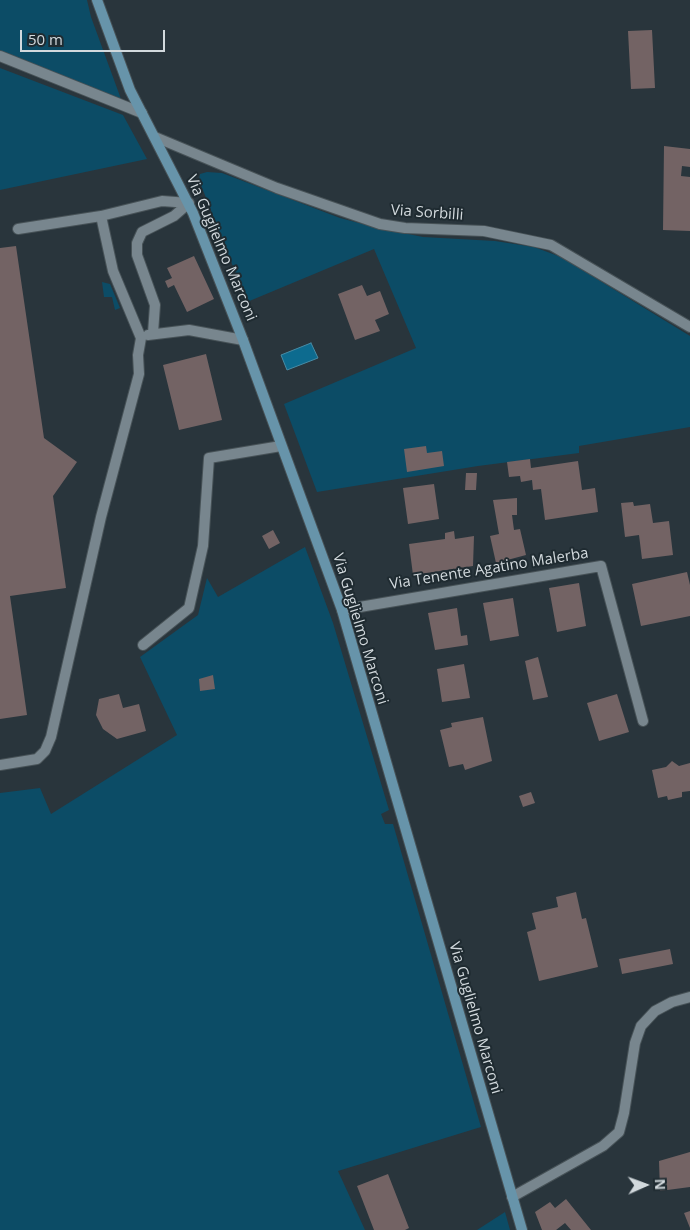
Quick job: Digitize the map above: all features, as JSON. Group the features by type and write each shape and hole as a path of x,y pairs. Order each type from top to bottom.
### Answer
{"main road":[{"name":"Via Guglielmo Marconi","path":"97,0 116,56 142,113 189,203 244,340 342,610 522,1230"}],"street":[{"path":"0,56 142,113"},
{"name":"Via Sorbilli","path":"155,137 278,188 380,224 405,228 484,231 551,245 690,327"},
{"path":"18,230 101,216 162,201 189,203"},
{"path":"153,333 155,304 137,255 137,242 142,232 174,216 189,203"},
{"path":"0,765 37,759 45,751 51,737 101,517 139,374 138,355 140,338 113,271 101,216"},
{"path":"140,338 153,333 189,330 244,340"},
{"path":"143,645 189,608 203,546 209,458 281,446"},
{"name":"Via Tenente Agatino Malerba","path":"342,610 601,566 643,721"},
{"path":"512,1197 603,1146 619,1132 624,1113 635,1044 641,1026 655,1012 672,1002 690,997"}],"shaded area":[{"path":"0,0 87,0 91,17 121,99 113,99 0,51"},
{"path":"0,68 123,115 147,159 0,190"},
{"path":"207,172 222,173 340,218 374,227 423,237 495,241 534,247 561,257 690,336 690,427 579,446 579,453 478,466 317,492 284,404 416,348 374,249 247,302 199,180 200,174"},
{"path":"102,282 110,284 120,308 115,310 112,297 104,297"},
{"path":"311,343 318,358 287,370 281,355"},
{"path":"305,547 333,623 389,810 381,814 385,824 393,824 481,1127 338,1171 365,1230 0,1230 0,793 40,788 51,814 177,735 140,657 198,615 207,578 218,597"},
{"path":"505,1212 510,1230 477,1230"}],"building":[{"path":"652,30 655,88 631,89 628,31"},
{"path":"664,146 690,149 690,167 682,166 681,176 690,177 690,231 663,230"},
{"path":"16,246 44,438 77,462 53,496 66,588 10,596 27,715 0,719 0,248"},
{"path":"194,256 214,299 187,312 174,285 168,288 165,281 172,278 167,268"},
{"path":"362,285 367,296 380,291 389,314 375,320 380,331 355,340 338,294"},
{"path":"206,354 222,420 179,430 163,365"},
{"path":"426,446 427,453 442,451 444,466 407,472 404,449"},
{"path":"530,459 531,468 578,461 582,490 595,488 598,512 545,520 541,489 533,490 532,480 521,482 520,476 509,477 507,462"},
{"path":"466,473 477,473 476,490 465,490"},
{"path":"434,484 439,519 408,524 403,488"},
{"path":"517,498 517,515 512,515 514,530 520,529 526,555 496,563 490,536 499,534 493,500"},
{"path":"633,502 634,506 650,504 653,523 669,521 673,555 642,559 639,535 625,537 621,503"},
{"path":"273,530 280,543 269,549 262,536"},
{"path":"454,531 455,539 474,536 473,566 413,575 409,544 445,539 445,533"},
{"path":"687,572 690,585 690,616 641,626 632,584"},
{"path":"579,583 586,626 557,632 549,588"},
{"path":"513,598 519,636 490,641 483,603"},
{"path":"457,608 461,636 467,635 468,645 435,650 428,613"},
{"path":"538,657 548,697 533,700 525,661"},
{"path":"464,664 470,698 442,702 437,669"},
{"path":"213,675 215,689 200,691 199,679"},
{"path":"119,694 123,708 139,704 146,731 117,739 103,729 96,715 99,699"},
{"path":"617,694 629,732 599,741 587,703"},
{"path":"483,717 492,761 465,770 463,764 449,767 440,730 452,727 451,723"},
{"path":"672,761 679,766 690,763 690,791 682,792 682,797 668,800 667,796 658,798 652,770 666,767"},
{"path":"531,792 535,803 523,807 519,796"},
{"path":"576,892 582,919 586,918 598,967 539,981 527,932 536,929 532,913 558,907 556,897"},
{"path":"670,949 673,964 622,974 619,959"},
{"path":"690,1152 690,1187 660,1191 659,1161"},
{"path":"388,1174 409,1228 405,1230 374,1230 357,1186"},
{"path":"566,1199 591,1230 571,1230 565,1223 556,1230 542,1230 535,1212 550,1202 555,1208"},
{"path":"690,1211 690,1228 684,1213"}]}
